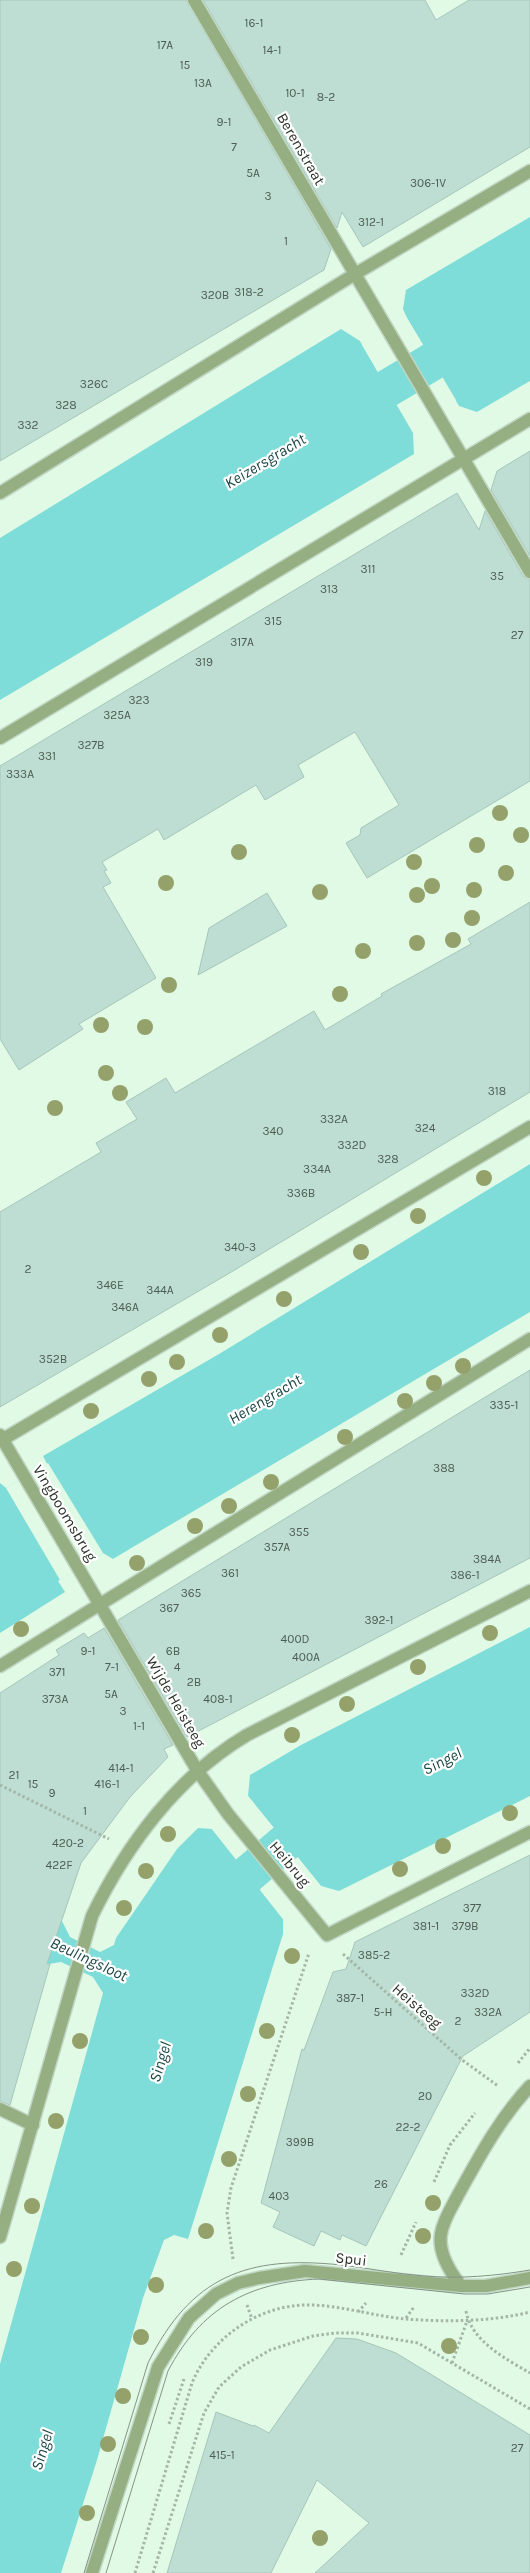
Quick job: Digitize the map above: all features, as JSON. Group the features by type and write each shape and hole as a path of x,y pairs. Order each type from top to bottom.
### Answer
{"street":[{"name":"Berenstraat","path":"194,0 530,572"},
{"path":"0,493 355,274 530,171"},
{"path":"0,738 530,419"},
{"path":"1,1438 530,1126"},
{"path":"0,1666 530,1339"},
{"name":"Vingboomsbrug","path":"1,1438 101,1604"},
{"path":"0,2237 92,1916 101,1898 151,1820 197,1770 220,1751 246,1735 530,1591"},
{"name":"Wijde Heisteeg","path":"101,1604 197,1770 228,1814"},
{"name":"Heibrug","path":"228,1814 327,1935"},
{"path":"327,1935 530,1832"},
{"path":"461,2286 447,2265 441,2248 441,2234 451,2208 472,2168 514,2104 530,2086"},
{"path":"0,2109 33,2125"},
{"name":"Spui","path":"92,2573 158,2367 189,2318 216,2294 238,2283 276,2274 305,2271 461,2286 486,2286 530,2278"}],"path":[{"path":"0,1785 132,1850"},
{"path":"233,2262 228,2213 231,2188 308,1956 312,1946 327,1935"},
{"name":"Heisteeg","path":"327,1935 346,1958 461,2059 499,2087"},
{"path":"135,2573 184,2406 196,2374 202,2361 218,2343 252,2319 279,2309 309,2305 406,2319 468,2321 530,2312"},
{"path":"452,2364 468,2321"},
{"path":"468,2321 483,2340 505,2358 530,2373"},
{"path":"153,2573 204,2413 219,2387 241,2367 270,2350 313,2336 334,2333 358,2333 418,2343 530,2409"},
{"path":"169,2424 184,2379"}],"water":[{"path":"530,217 530,381 477,412 459,406 407,318 403,309 406,290"},
{"path":"341,329 360,341 413,433 414,454 0,700 0,538"},
{"name":"Herengracht","path":"530,1164 530,1312 113,1559 103,1553 58,1581 65,1592 0,1633 0,1483 6,1488 47,1464 43,1456 219,1354"},
{"path":"530,1627 530,1796 339,1891 321,1886 248,1796 250,1775 301,1745"},
{"name":"Beulingsloot","path":"198,1828 212,1829 283,1919 283,1934 188,2239 174,2235 164,2240 143,2298 97,2460 61,2573 0,2573 0,2364 103,1993 93,1977 61,1962 49,1964 0,1937 0,1889 61,1919 70,1937 100,1952 114,1945 116,1938 177,1849"}],"pier":[{"path":"407,318 456,400 454,401 405,319"},
{"path":"364,343 412,426 410,427 362,345"},
{"path":"48,1463 103,1553 60,1580 6,1488"},
{"path":"248,1796 321,1886 320,1888 246,1798"},
{"path":"214,1828 285,1918 283,1919 212,1829"}],"building":[{"path":"0,0 186,0 331,249 324,270 0,461"},
{"path":"203,0 425,0 436,20 469,0 530,0 530,147 363,247 342,212 337,228"},
{"path":"530,451 530,556 491,490 497,471"},
{"path":"457,493 479,530 485,511 523,576 530,580 530,781 367,878 346,843 360,835 361,828 399,805 355,732 298,765 304,777 265,800 256,785 164,840 158,829 102,862 107,870 104,871 111,883 103,887 156,978 79,1024 83,1029 19,1070 0,1039 0,766"},
{"path":"267,893 287,926 198,975 209,928"},
{"path":"530,902 530,1092 228,1274 0,1407 0,1212 101,1152 96,1143 137,1119 126,1102 166,1078 175,1093 314,1011 325,1030 382,996 381,994 471,944 468,939"},
{"path":"530,1370 530,1558 187,1737 118,1620"},
{"path":"104,1628 173,1745 164,1749 168,1757 130,1797 81,1863 47,1964 50,1964 10,2105 0,2101 0,1693 59,1655 56,1650 84,1633 88,1638"},
{"path":"530,1855 530,2012 463,2056 366,2246 342,2235 340,2240 321,2231 314,2246 273,2227 280,2212 261,2203 302,2049 304,2050 333,1972 346,1969 355,1942"},
{"path":"336,2338 357,2339 396,2353 530,2435 530,2573 315,2573 369,2523 317,2480 271,2573 167,2573 216,2412 254,2425 269,2433"}],"waterway":[{"name":"Keizersgracht","path":"343,415 530,303"},
{"name":"Singel","path":"222,1920 246,1876 286,1842 330,1819"}],"tram line":[{"path":"84,2573 148,2363 165,2333 183,2310 203,2291 226,2278 250,2269 278,2264 341,2265 437,2277 504,2274 530,2270"},
{"path":"106,2573 168,2371 181,2349 196,2330 230,2302 271,2286 294,2281 319,2279 464,2294 488,2294 530,2287"}]}
